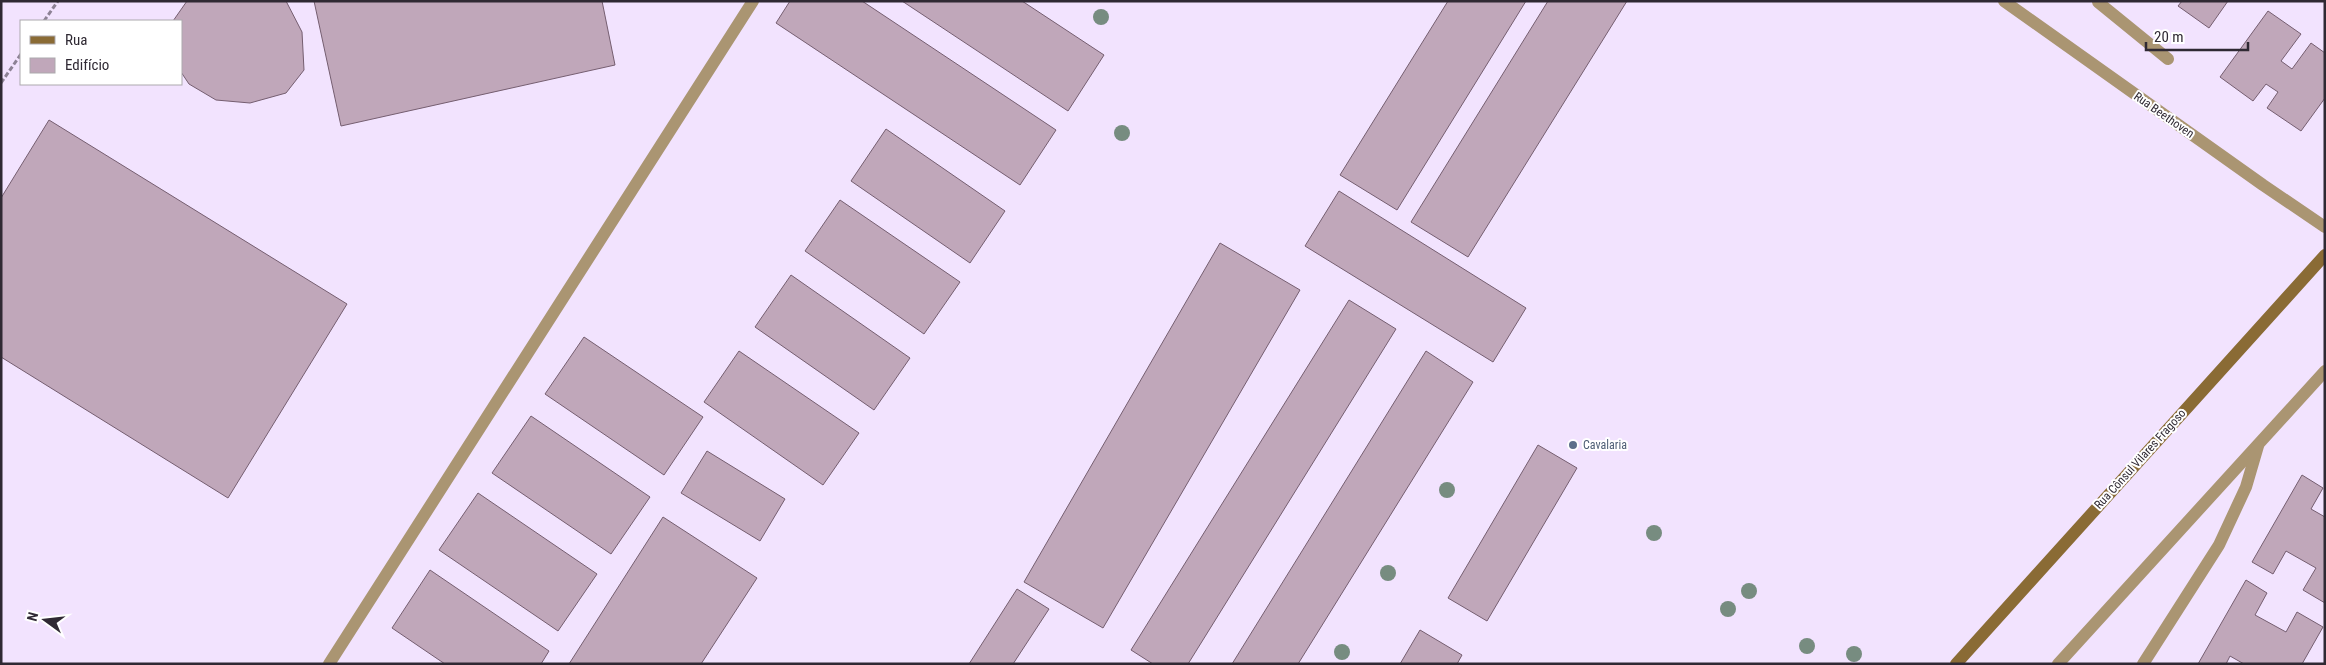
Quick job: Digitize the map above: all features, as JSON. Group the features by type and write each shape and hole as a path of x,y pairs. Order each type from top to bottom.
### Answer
{"street":[{"path":"329,664 753,1"},
{"name":"Rua Beethoven","path":"2004,1 2262,185 2325,227"},
{"path":"2097,2 2168,59"},
{"name":"Rua Cônsul Vilares Fragoso","path":"1956,664 2325,255"},
{"path":"2058,664 2325,371"},
{"path":"2143,664 2219,545 2246,487 2259,442"}],"path":[{"path":"45,20 58,1"},
{"path":"1,83 20,55"}],"building":[{"path":"187,1 286,1 302,32 304,70 286,93 250,103 216,100 189,84 182,74 182,20 174,20"},
{"path":"314,1 602,1 615,65 341,126"},
{"path":"790,1 862,1 1056,130 1020,185 776,23"},
{"path":"902,1 1022,1 1104,55 1068,111"},
{"path":"1448,1 1526,1 1397,210 1340,175"},
{"path":"1548,1 1627,1 1468,257 1411,222"},
{"path":"2182,1 2228,1 2209,28 2178,6"},
{"path":"2268,11 2301,34 2281,61 2292,69 2311,43 2325,53 2325,98 2301,131 2267,108 2278,92 2266,84 2253,101 2220,77"},
{"path":"49,120 347,304 228,498 1,357 1,198"},
{"path":"886,129 1005,211 970,263 851,181"},
{"path":"1339,191 1526,308 1493,362 1305,246"},
{"path":"840,200 960,282 924,334 805,251"},
{"path":"1220,243 1300,290 1103,628 1024,582"},
{"path":"791,275 910,358 874,410 755,327"},
{"path":"1349,300 1396,329 1188,664 1153,664 1131,650"},
{"path":"584,337 703,417 664,475 545,394"},
{"path":"739,351 859,433 823,485 704,402"},
{"path":"1426,351 1473,382 1298,664 1232,664"},
{"path":"531,416 650,497 611,554 492,473"},
{"path":"1538,445 1577,468 1487,621 1448,598"},
{"path":"707,451 785,499 760,541 681,493"},
{"path":"2302,475 2323,488 2311,509 2325,517 2325,603 2303,590 2316,568 2286,551 2273,574 2252,562"},
{"path":"478,493 597,574 558,631 439,550"},
{"path":"663,517 757,578 701,664 569,664"},
{"path":"430,570 549,651 541,664 445,664 392,628"},
{"path":"2246,580 2267,593 2255,615 2286,632 2297,612 2323,627 2302,664 2244,664 2230,656 2226,664 2198,664"},
{"path":"1017,589 1049,609 1013,664 969,664"},
{"path":"1420,630 1462,655 1457,664 1400,664"}],"place":[{"name":"Cavalaria","path":"1573,445"}]}
